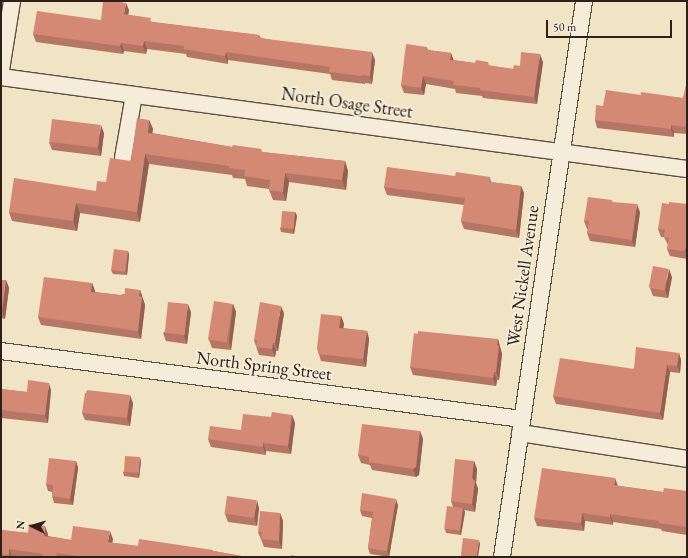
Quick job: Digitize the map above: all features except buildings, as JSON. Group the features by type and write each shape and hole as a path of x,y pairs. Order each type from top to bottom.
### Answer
{"street":[{"path":"1,70 12,1"},
{"name":"West Nickell Avenue","path":"502,557 584,1"},
{"name":"North Osage Street","path":"1,77 687,169"},
{"path":"123,158 134,95"},
{"name":"North Spring Street","path":"1,352 521,426 687,459"}]}
